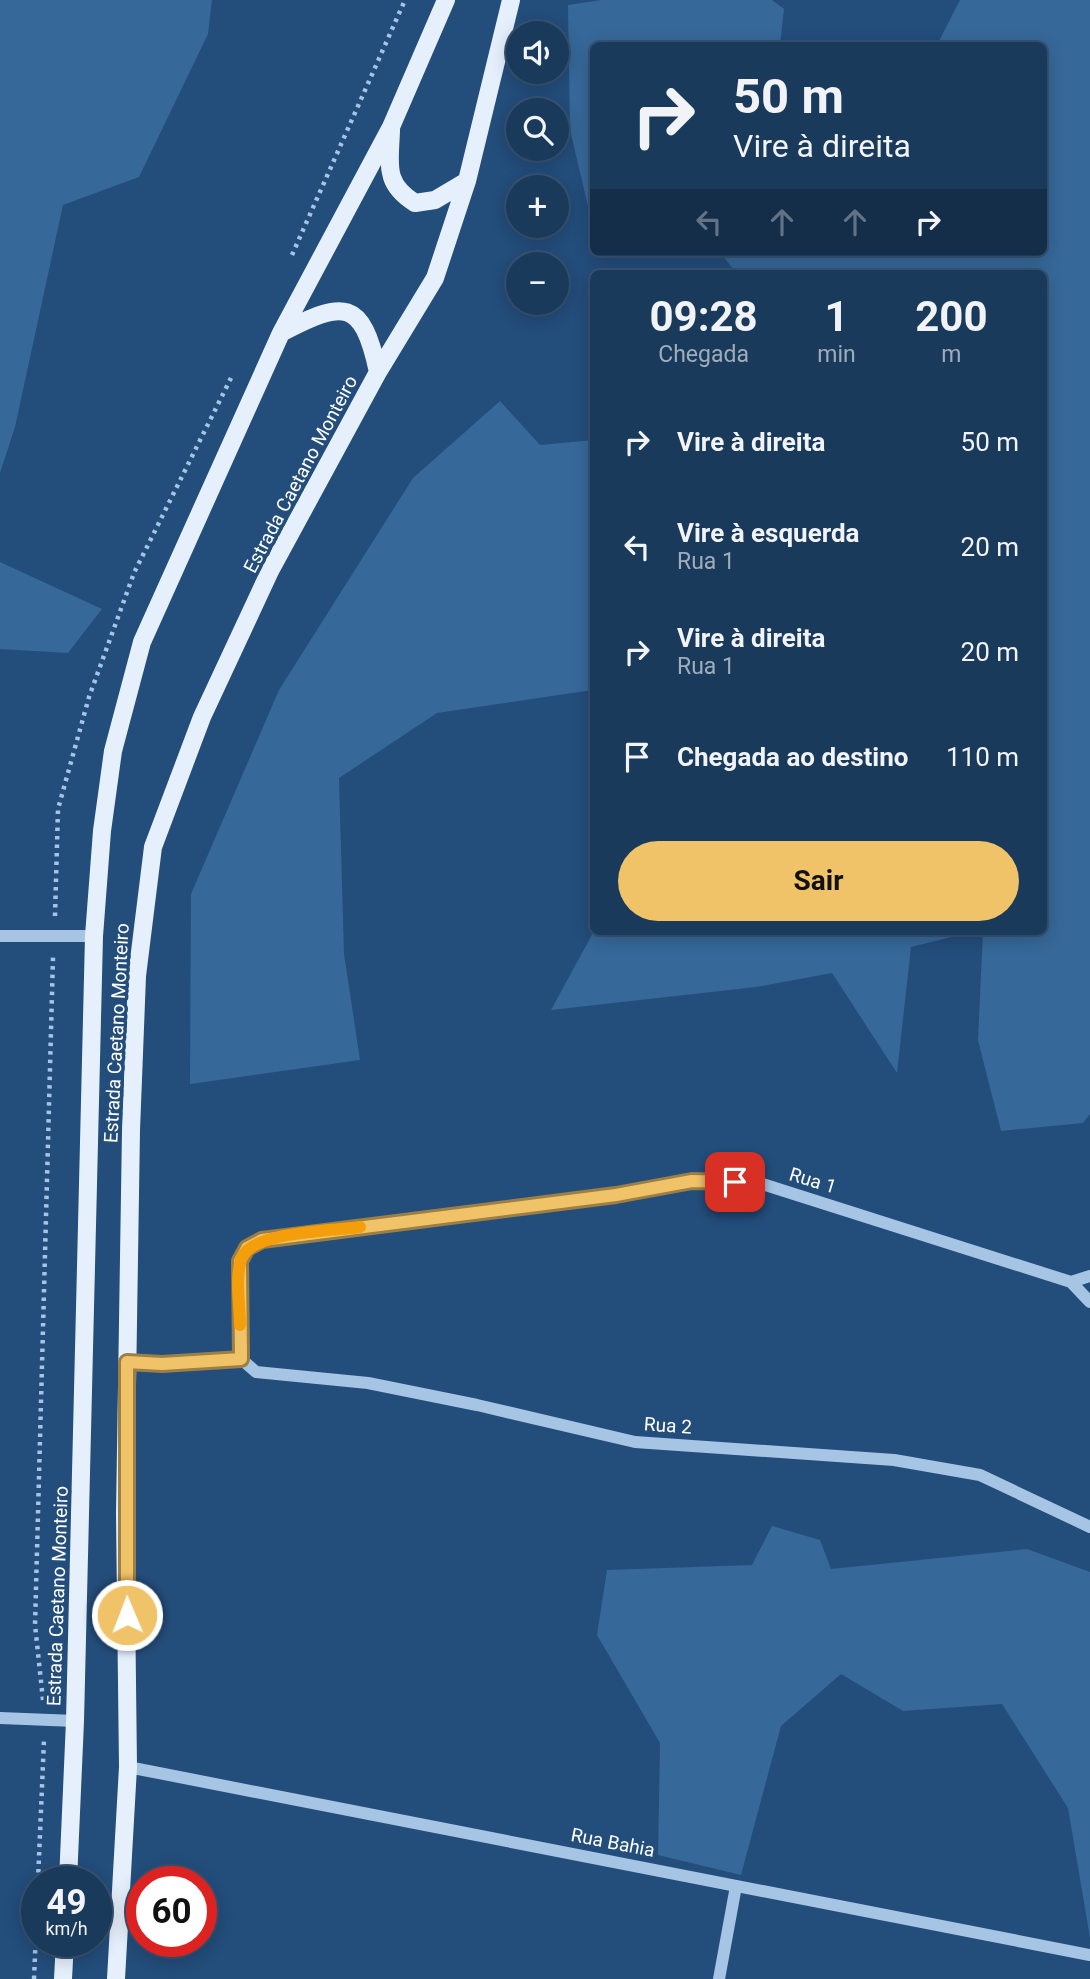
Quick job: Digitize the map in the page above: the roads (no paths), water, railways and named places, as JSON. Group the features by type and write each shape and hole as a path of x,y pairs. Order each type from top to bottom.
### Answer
{"main road":[{"name":"Estrada Caetano Monteiro","path":"69,1866 75,1721 94,936 102,831 113,751 142,642 281,333 391,127 446,0"},
{"name":"Estrada Caetano Monteiro","path":"116,1979 128,1767 127,1362 137,976 153,847 202,717 270,571 378,372 435,278 467,181 511,0"},
{"path":"391,127 390,174 397,192 415,203 435,200 467,181"},
{"path":"281,333 314,316 332,312 349,313 365,326 378,372"},
{"path":"64,1979 65,1957"}],"street":[{"path":"0,936 94,936"},
{"name":"Rua 1","path":"241,1359 240,1261 247,1248 262,1240 640,1191 692,1181 756,1182 1071,1282"},
{"path":"1090,1276 1071,1282 1090,1303"},
{"path":"127,1362 162,1364 241,1359"},
{"name":"Rua 2","path":"241,1359 256,1372 368,1383 635,1442 894,1460 980,1475 1090,1527"},
{"path":"0,1718 75,1721"},
{"name":"Rua Bahia","path":"128,1767 1090,1955"},
{"path":"719,1979 736,1886"}]}
